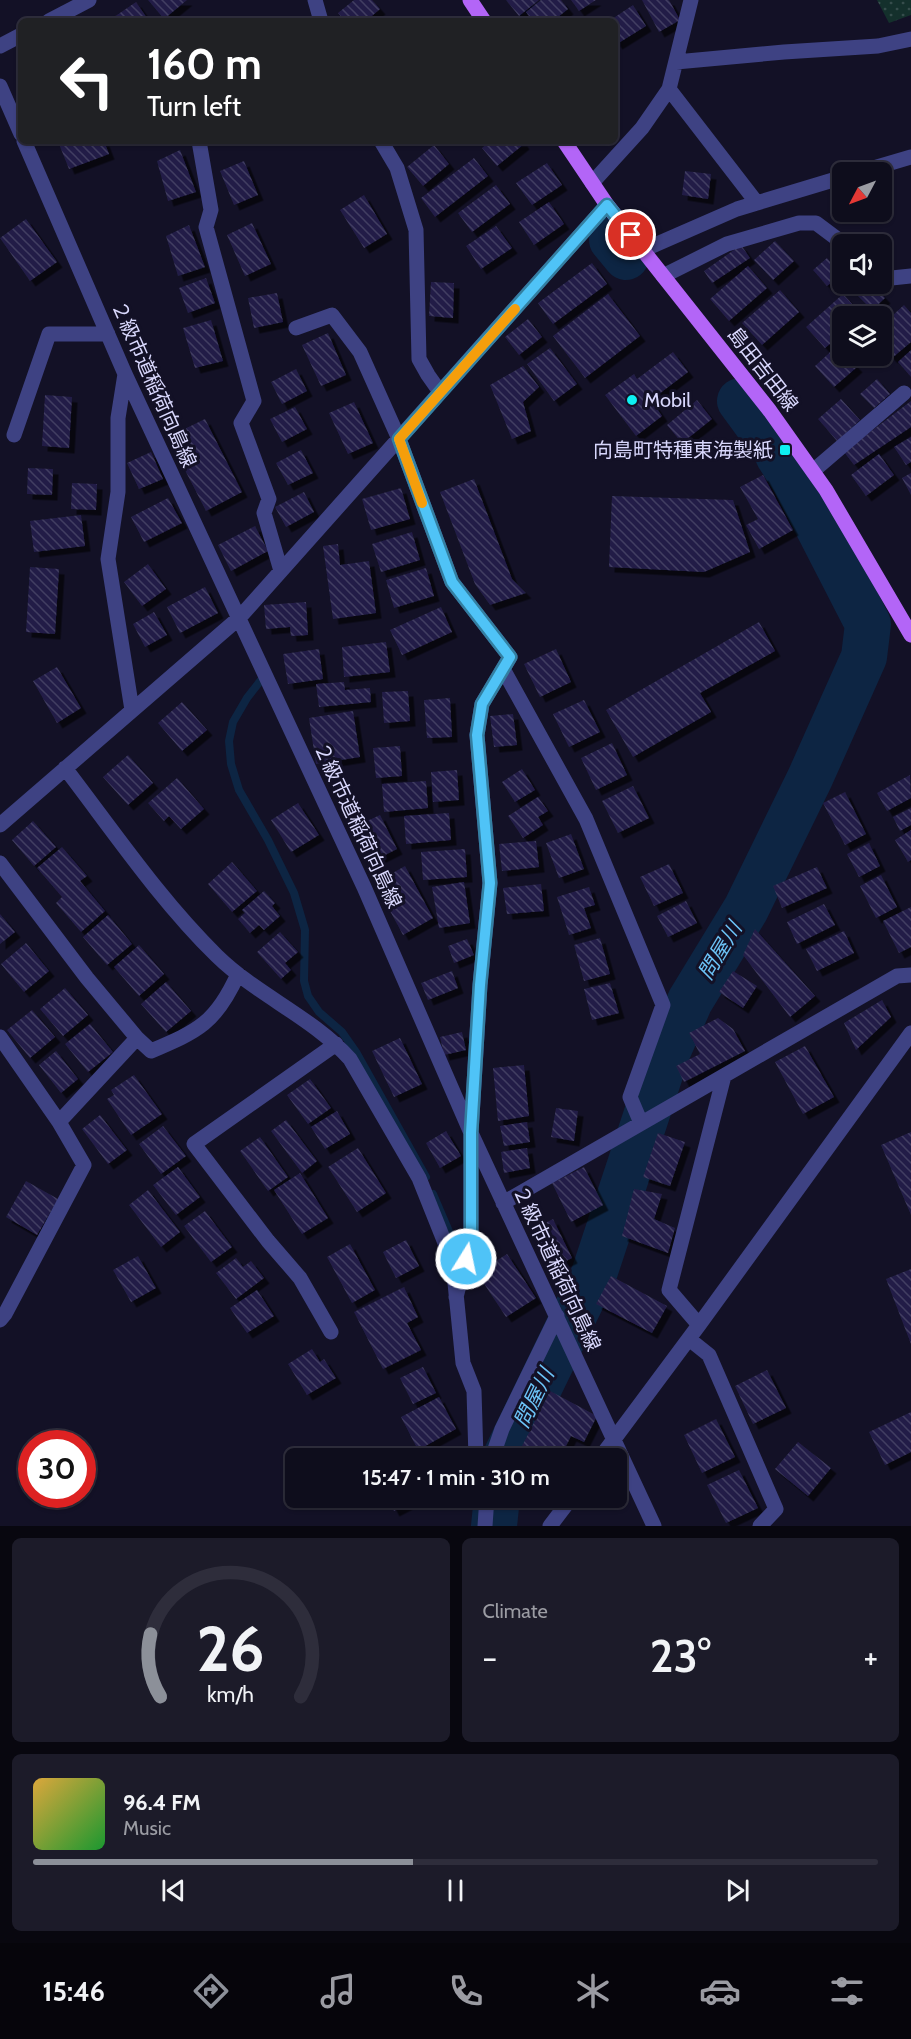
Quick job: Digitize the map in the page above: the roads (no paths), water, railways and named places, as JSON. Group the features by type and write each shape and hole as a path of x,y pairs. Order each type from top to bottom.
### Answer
{"main road":[{"path":"470,0 482,18"},
{"name":"島田吉田線","path":"566,144 607,205 770,411 813,471 911,635"}],"street":[{"path":"54,18 89,0"},
{"path":"315,0 320,18"},
{"path":"592,183 642,128 669,89 691,0"},
{"path":"0,46 18,37"},
{"path":"676,62 878,46 911,39"},
{"path":"0,86 18,127"},
{"path":"669,89 758,203"},
{"name":"２級市道稲荷向島線","path":"25,144 125,374 364,887 471,1133 654,1526"},
{"path":"200,144 211,210 206,228 254,400 241,423 269,499 264,513 281,571"},
{"path":"383,144 397,168 416,230 419,358 440,392"},
{"path":"892,163 911,157"},
{"path":"643,250 737,209 832,180"},
{"path":"0,825 239,618 607,205"},
{"path":"663,276 727,244 799,223 816,223 832,235"},
{"path":"892,278 911,276"},
{"path":"296,328 332,315 360,352 399,439 452,582 510,657 482,704 477,735 490,883 480,985 471,1133 471,1239 456,1297"},
{"path":"14,435 49,334 108,334"},
{"path":"125,374 118,418 118,492 108,559 132,710"},
{"path":"813,471 904,393"},
{"path":"503,669 586,819 663,1005 630,1097 641,1123"},
{"path":"65,768 165,899 217,955 238,974 336,1044 350,1059 419,1178 453,1263 462,1363 474,1391 476,1448"},
{"path":"0,863 87,978 137,1038 151,1051 199,1029 214,1015 228,996 238,974"},
{"path":"503,1203 897,976 911,975"},
{"path":"607,1448 911,1033"},
{"path":"0,1037 59,1122 84,1165 0,1320"},
{"path":"59,1122 137,1038"},
{"path":"331,1332 300,1278 268,1241 194,1144 336,1044"},
{"path":"699,1325 669,1290 724,1076"},
{"path":"495,1448 502,1428 557,1316"},
{"path":"689,1339 709,1355 776,1509 760,1526"},
{"path":"485,1526 486,1508"},
{"path":"550,1526 564,1508"}],"waterway":[{"name":"問屋川","path":"612,240 626,257"},
{"name":"問屋川","path":"740,401 759,427"},
{"name":"問屋川","path":"510,1448 594,1274 667,1053 690,1001 746,909 810,778 864,657 868,624 794,480 778,455"},
{"path":"261,680 233,722 229,741 231,764 239,790 268,840 294,893 305,930 304,981 308,996 319,1012 342,1032 356,1052 426,1177"},
{"path":"433,1194 457,1250"},
{"name":"問屋川","path":"494,1526 496,1508"}],"place":[{"name":"Mobil","path":"632,400"},
{"name":"向島町特種東海製紙","path":"785,450"}]}
